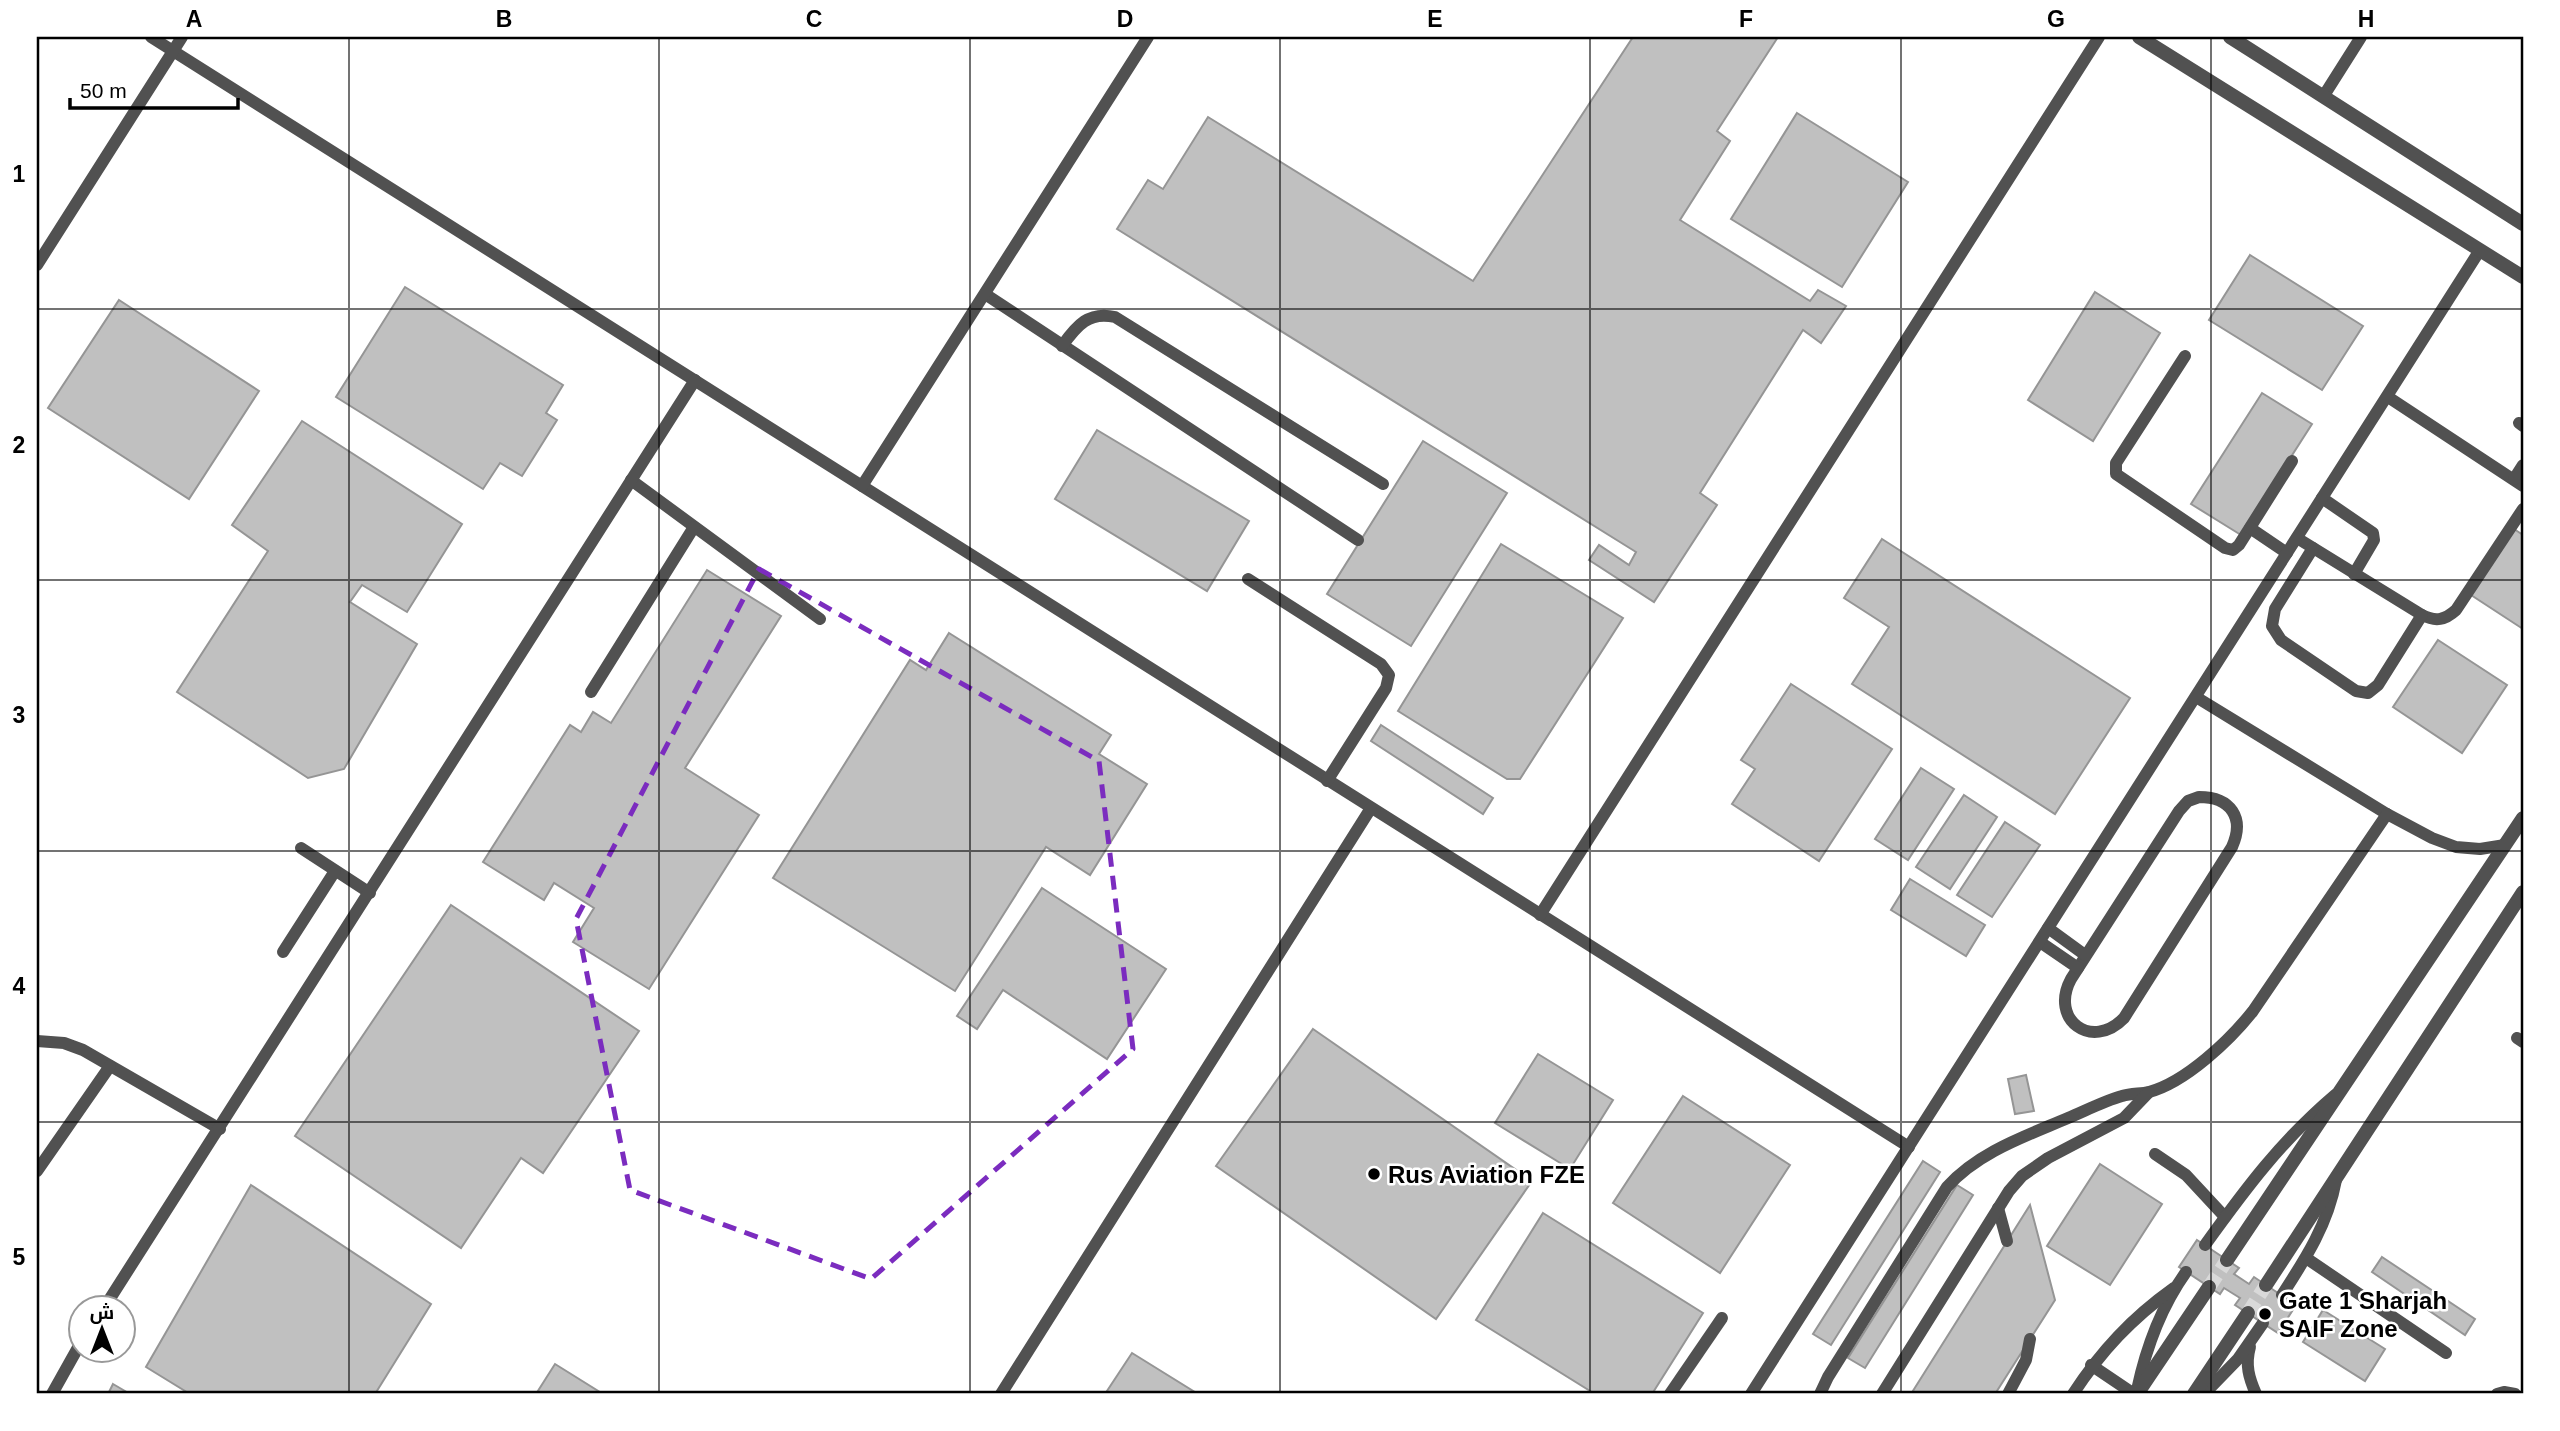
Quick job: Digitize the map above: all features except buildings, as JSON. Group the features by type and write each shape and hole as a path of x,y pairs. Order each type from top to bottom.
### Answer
{"street":[{"path":"2139,37 2523,277"},
{"path":"2230,37 2521,218"},
{"path":"2227,1260 2523,818"},
{"path":"2266,1284 2523,892"},
{"path":"2136,1394 2209,1287"},
{"path":"2194,1394 2248,1313"}],"lane":[{"path":"151,37 1909,1147"},
{"path":"37,265 182,37"},
{"path":"862,486 1148,37"},
{"path":"1540,915 2099,37"},
{"path":"2323,97 2361,37"},
{"path":"1751,1394 2480,250"},
{"path":"985,294 1358,540"},
{"path":"1062,345 1082,321 1104,314 1115,317 1383,484"},
{"path":"2185,356 2116,463 2114,471 2118,477 2225,548 2236,548 2292,461"},
{"path":"113,1294 695,380"},
{"path":"2388,397 2519,482 2523,465"},
{"path":"631,480 820,619"},
{"path":"2322,498 2373,533 2374,540 2354,574"},
{"path":"2297,538 2422,615 2431,620 2440,620 2449,617 2456,610 2523,509"},
{"path":"591,692 694,527"},
{"path":"2250,528 2287,553"},
{"path":"2313,548 2274,609 2272,626 2281,640 2356,691 2368,693 2378,685 2422,615"},
{"path":"1248,579 1381,664 1389,675 1386,688 1327,781"},
{"path":"2196,697 2387,814 2432,838 2456,846 2480,849 2505,845"},
{"path":"2199,797 2224,801 2238,822 2237,835 2232,846 2124,1018 2115,1027 2103,1032 2089,1032 2077,1027 2068,1016 2064,1004 2064,990 2078,968 2179,811 2188,801 2199,797"},
{"path":"1001,1394 1371,808"},
{"path":"1882,1394 1998,1208 2022,1176 2048,1158 2124,1118 2149,1092 2200,1063 2231,1038 2253,1011 2387,814"},
{"path":"301,848 370,893"},
{"path":"283,952 335,871"},
{"path":"2048,928 2085,955"},
{"path":"2040,942 2078,968"},
{"path":"37,1041 64,1043 83,1050 220,1129"},
{"path":"37,1171 110,1066"},
{"path":"2205,1245 2250,1181 2278,1148 2343,1088"},
{"path":"1820,1394 1947,1187 1959,1174 1972,1164 2023,1138 2122,1096 2149,1092"},
{"path":"2155,1154 2186,1175 2225,1217"},
{"path":"2282,1295 2306,1258 2325,1221 2337,1177"},
{"path":"1998,1208 2007,1241"},
{"path":"2306,1258 2446,1353"},
{"path":"2091,1365 2136,1394 2152,1336 2174,1288 2186,1272"},
{"path":"2073,1394 2091,1365 2129,1323 2174,1288"},
{"path":"1670,1394 1722,1318"},
{"path":"2204,1394 2238,1359 2263,1323"},
{"path":"2008,1394 2026,1360 2030,1339"},
{"path":"2253,1339 2247,1358 2249,1378 2256,1394"},
{"path":"52,1394 69,1364"},
{"path":"2497,1394 2515,1394"}],"highlighted area":[{"path":"759,569 1099,761 1133,1049 871,1279 630,1190 576,919"}],"tunnel":[{"path":"2209,1287 2227,1260"},
{"path":"2248,1313 2266,1285"}],"place":[{"name":"Rus Aviation FZE","path":"1374,1174"},
{"name":"Gate 1 Sharjah SAIF Zone","path":"2265,1314"}]}
